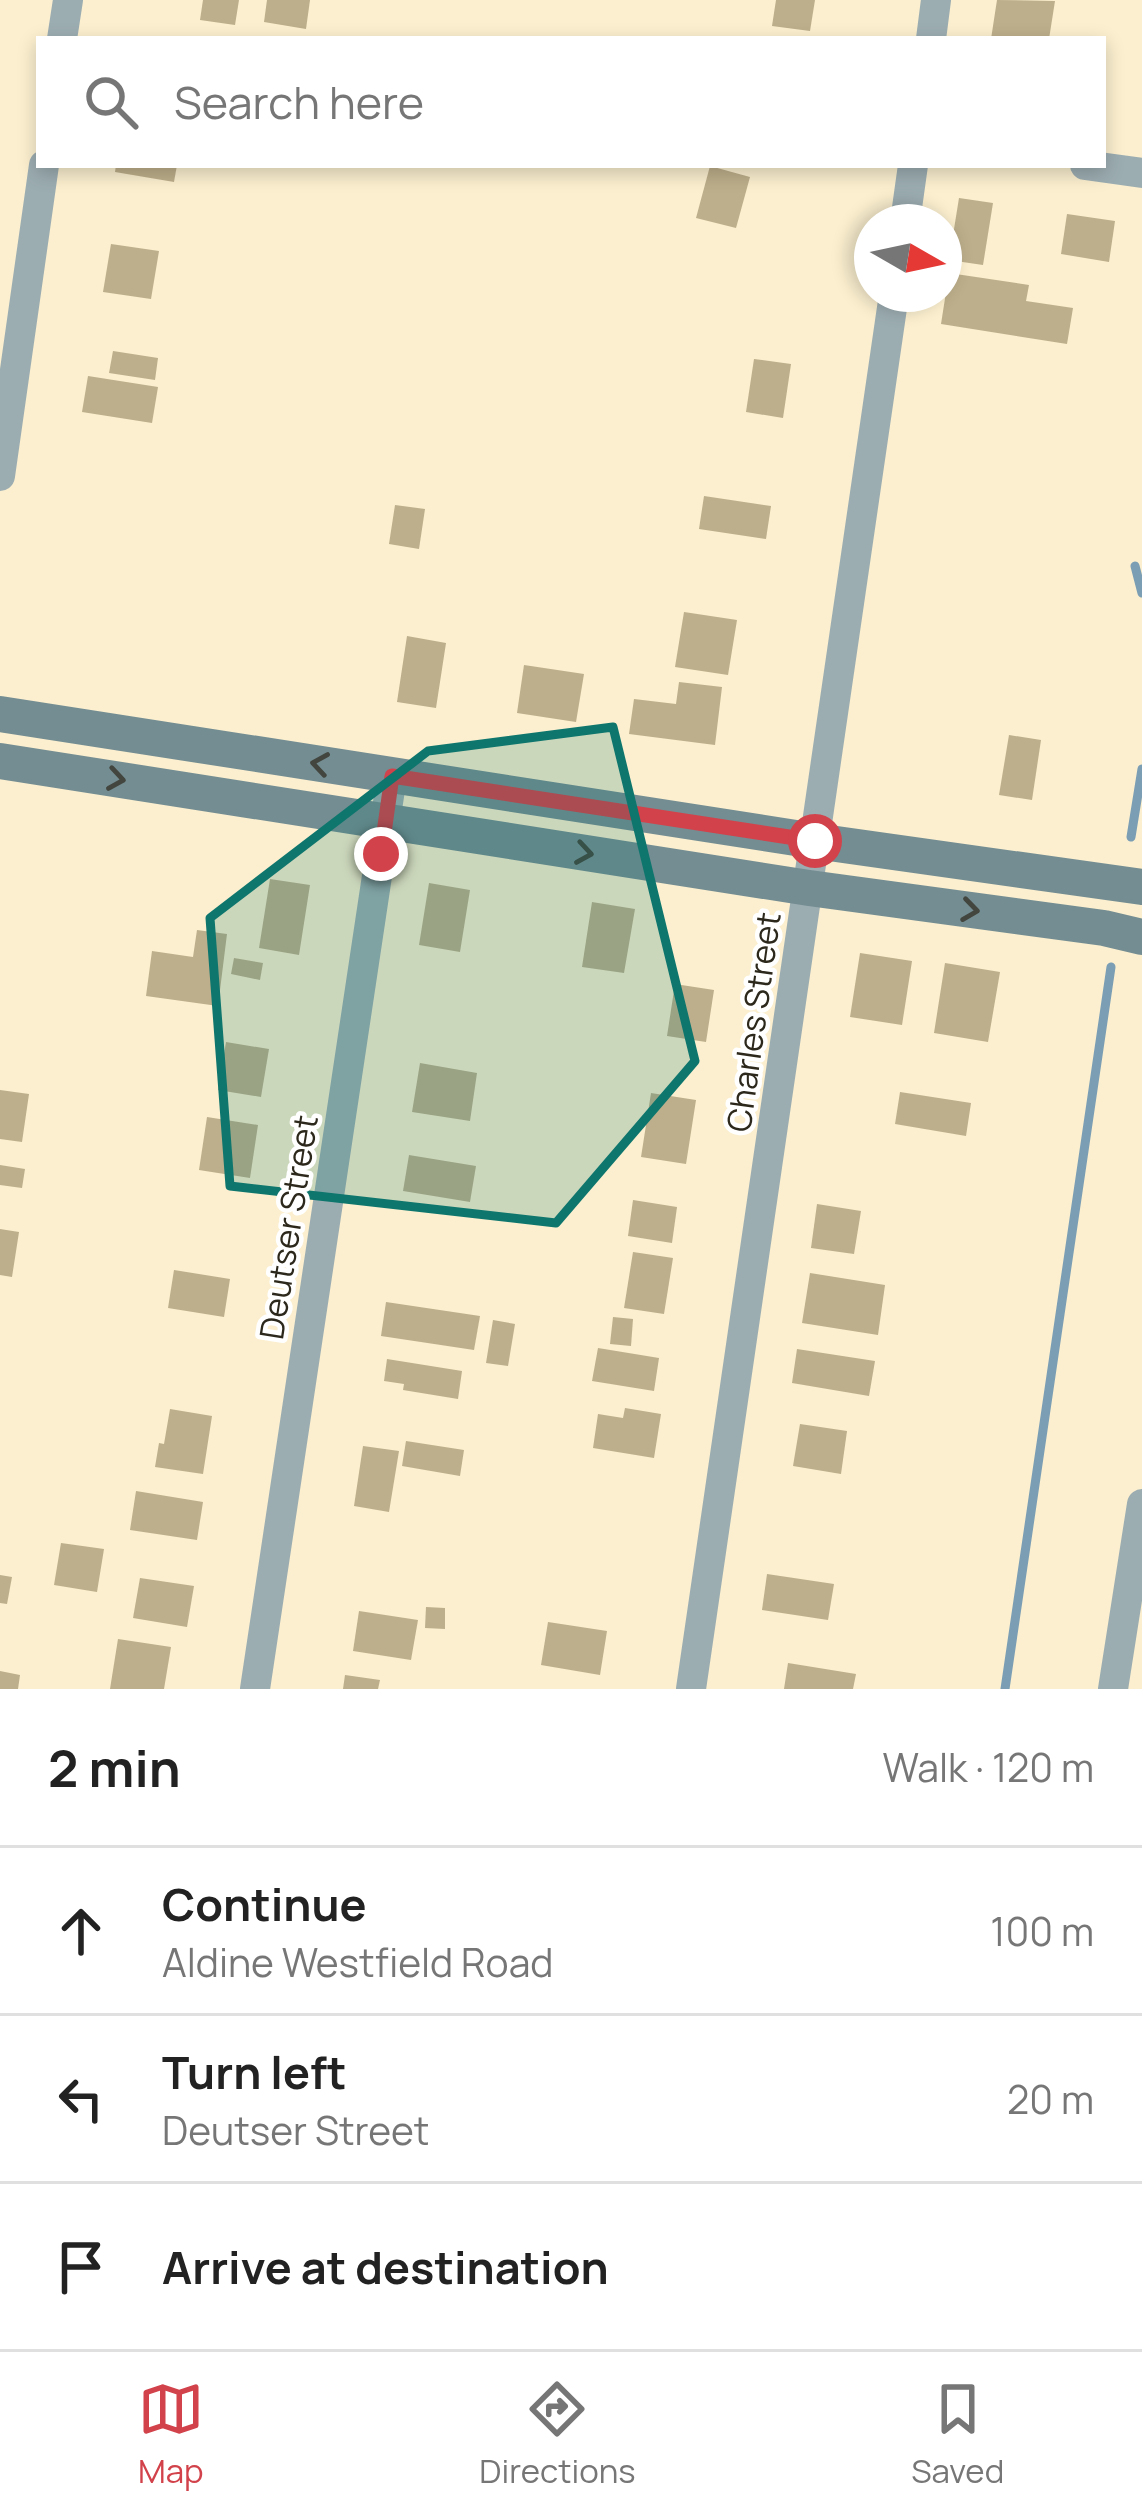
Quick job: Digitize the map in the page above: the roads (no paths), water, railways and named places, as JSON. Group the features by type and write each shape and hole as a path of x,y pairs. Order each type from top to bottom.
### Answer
{"main road":[{"path":"0,714 1142,887"},
{"path":"0,761 1142,937"}],"street":[{"path":"62,36 68,0"},
{"path":"931,36 936,0"},
{"path":"0,476 44,168"},
{"path":"907,204 913,168"},
{"path":"1106,168 1142,173"},
{"name":"Charles Street","path":"692,1689 891,312"},
{"name":"Deutser Street","path":"255,1689 392,776"},
{"path":"1113,1689 1142,1504"}],"waterway":[{"path":"1135,566 1142,593"},
{"path":"1131,837 1142,769"},
{"path":"1005,1689 1111,967"}]}
